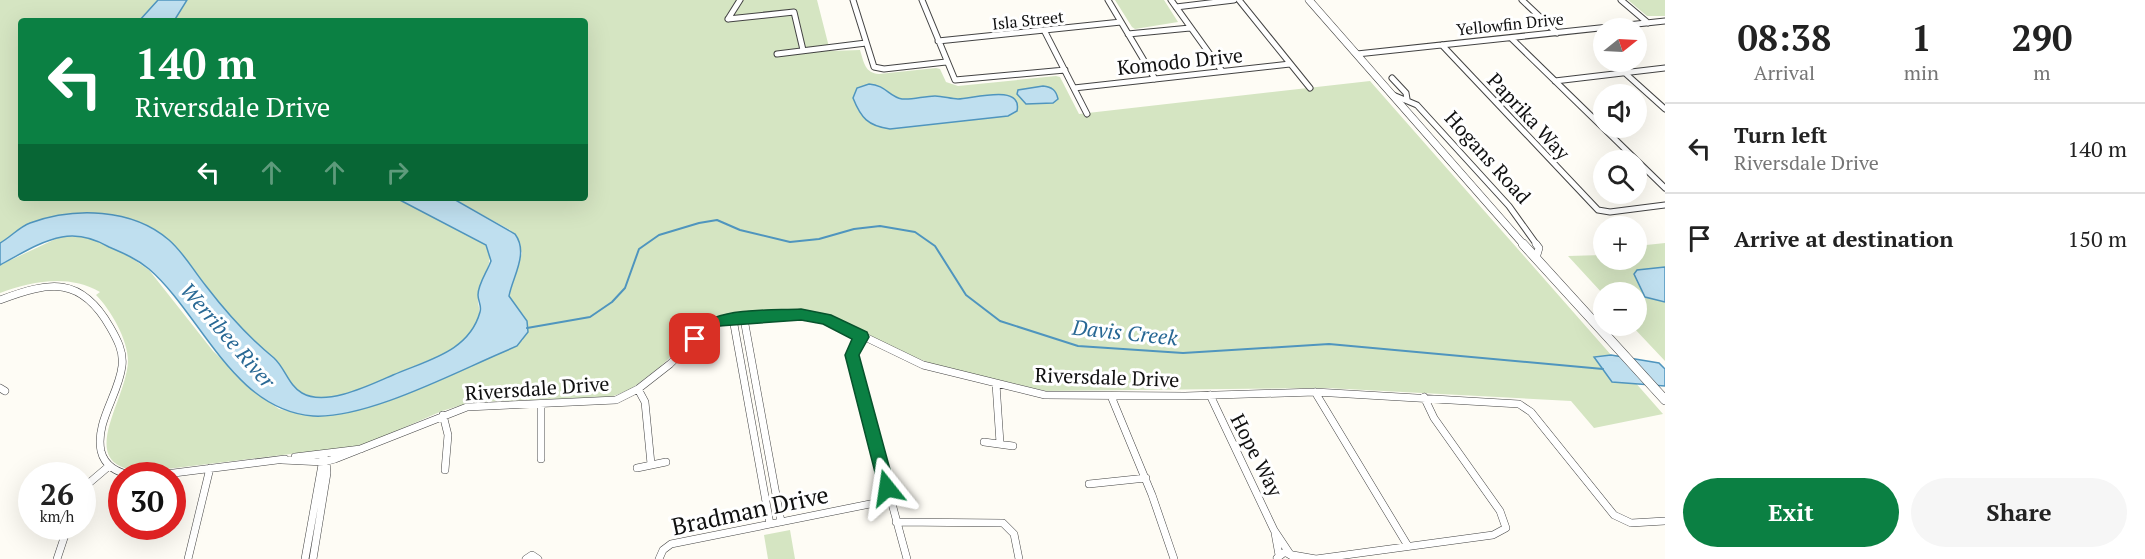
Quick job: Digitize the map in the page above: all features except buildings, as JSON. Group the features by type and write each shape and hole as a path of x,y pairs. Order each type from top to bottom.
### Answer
{"street":[{"path":"740,0 728,19 794,12 803,50"},
{"path":"853,0 872,63 877,68 946,62"},
{"path":"922,0 952,77 960,81 1065,70"},
{"path":"1108,0 1155,79"},
{"path":"1171,0 1222,71"},
{"path":"1176,7 1234,0"},
{"path":"1239,0 1310,88"},
{"name":"Hogans Road","path":"1309,0 1595,325 1665,400"},
{"path":"1522,0 1557,33"},
{"path":"1621,0 1648,23"},
{"name":"Yellowfin Drive","path":"1357,54 1665,21"},
{"name":"Isla Street","path":"938,41 1121,22"},
{"path":"1128,34 1190,28"},
{"path":"1044,30 1087,114"},
{"path":"1511,38 1665,188"},
{"path":"777,54 866,44"},
{"name":"Paprika Way","path":"1442,45 1598,210 1610,212 1665,205"},
{"name":"Komodo Drive","path":"1074,88 1290,64"},
{"path":"1555,81 1665,68"},
{"path":"1625,73 1665,109"},
{"path":"1392,78 1406,93 1407,99"},
{"name":"Hogans Road","path":"1393,95 1417,105 1516,215 1539,248 1536,258"},
{"path":"0,300 28,291 56,288 81,292 96,305 122,352 121,374 100,443 102,455 108,464"},
{"name":"Riversdale Drive","path":"186,471 282,460 324,460 364,449 443,415 472,406 603,402 623,397 638,389 670,364 708,325 733,319 808,314 834,322 923,365 996,384 1051,395 1210,395 1315,392 1424,397 1522,405 1536,418 1614,515 1631,523 1665,521"},
{"path":"733,319 770,524"},
{"path":"744,319 781,522"},
{"path":"862,337 853,349 853,360 907,559"},
{"path":"744,379 754,377"},
{"path":"996,384 1000,443"},
{"path":"638,389 645,402 651,464"},
{"path":"1315,392 1408,546"},
{"name":"Hope Way","path":"1210,395 1274,530 1293,556"},
{"path":"1111,396 1146,478 1174,559"},
{"path":"1277,557 1293,556 1316,559 1493,535 1506,528 1500,511 1434,418 1424,397"},
{"path":"541,404 541,459"},
{"path":"443,415 448,435 445,470"},
{"path":"984,442 1013,446"},
{"path":"758,460 769,458"},
{"path":"305,559 324,460"},
{"path":"313,559 327,473 324,460"},
{"path":"637,468 666,462"},
{"path":"96,477 108,467"},
{"path":"188,559 210,468"},
{"path":"1089,484 1146,478"},
{"name":"Bradman Drive","path":"659,559 663,550 671,544 890,500"},
{"path":"896,522 1004,523 1014,534 1019,559"},
{"name":"Hope Way","path":"1274,530 1277,557"},
{"path":"57,559 63,540"},
{"path":"526,559 532,555 538,559"}],"green space":[{"path":"0,0 158,0 142,18 18,18 18,201 402,201 486,245 490,259 479,289 477,322 473,331 459,345 373,385 345,395 317,397 299,392 279,364 224,309 182,254 157,232 143,224 117,217 52,218 27,225 0,243"},
{"path":"187,0 817,0 830,51 860,50 871,72 879,74 936,68 940,69 946,82 958,86 1056,76 1060,77 1079,114 1370,81 1663,414 1594,428 1571,401 1327,388 1046,391 935,365 901,352 834,317 817,312 796,310 726,315 708,320 660,367 631,389 611,397 472,402 442,411 371,442 330,453 307,452 186,467 186,462 115,462 112,460 107,447 108,432 128,361 118,326 96,295 100,292 76,283 50,281 25,285 0,293 0,265 62,236 87,237 127,255 149,270 213,351 260,396 279,409 314,416 354,410 389,401 501,353 523,340 524,316 509,296 522,253 510,230 457,201 588,201 588,18 176,18"},
{"path":"1115,0 1164,0 1178,22 1135,29"},
{"path":"1628,0 1665,0 1665,16 1647,16"},
{"path":"1665,243 1665,361 1641,336 1647,336 1647,282 1593,283 1568,256 1593,255 1593,270 1647,270 1647,245"},
{"path":"790,530 795,559 768,559 764,535"}],"water":[{"path":"158,0 187,0 176,18 142,18"},
{"path":"869,84 880,86 902,99 935,96 958,99 995,94 1005,95 1017,102 1017,111 1008,116 882,128 862,116 853,98 857,88"},
{"path":"1043,86 1053,90 1058,99 1053,103 1026,104 1017,94 1018,90"},
{"name":"Werribee River","path":"402,201 457,201 515,234 521,249 519,265 509,296 527,321 528,332 517,346 383,403 334,415 313,416 285,410 261,397 220,357 168,288 149,269 135,259 104,244 80,237 62,237 38,245 0,265 0,243 30,223 65,214 84,213 120,216 138,222 154,229 174,245 221,305 246,333 278,362 298,390 312,397 323,398 360,389 433,359 457,346 467,337 480,312 478,291 491,261 486,245"},
{"path":"1665,267 1665,302 1647,298 1647,282 1638,282 1634,274 1637,270"},
{"path":"1611,355 1659,363 1665,369 1665,386 1612,382 1594,357"}],"waterway":[{"name":"Davis Creek","path":"527,328 590,317 612,302 625,288 639,249 659,235 699,223 717,220 740,230 790,242 819,239 854,229 880,226 915,232 935,246 966,295 1000,321 1078,346 1183,353 1329,344 1603,369"}],"route":[{"path":"695,339 708,325 717,321 794,314 808,314 826,319 862,337 853,349 852,355 887,488"}]}
